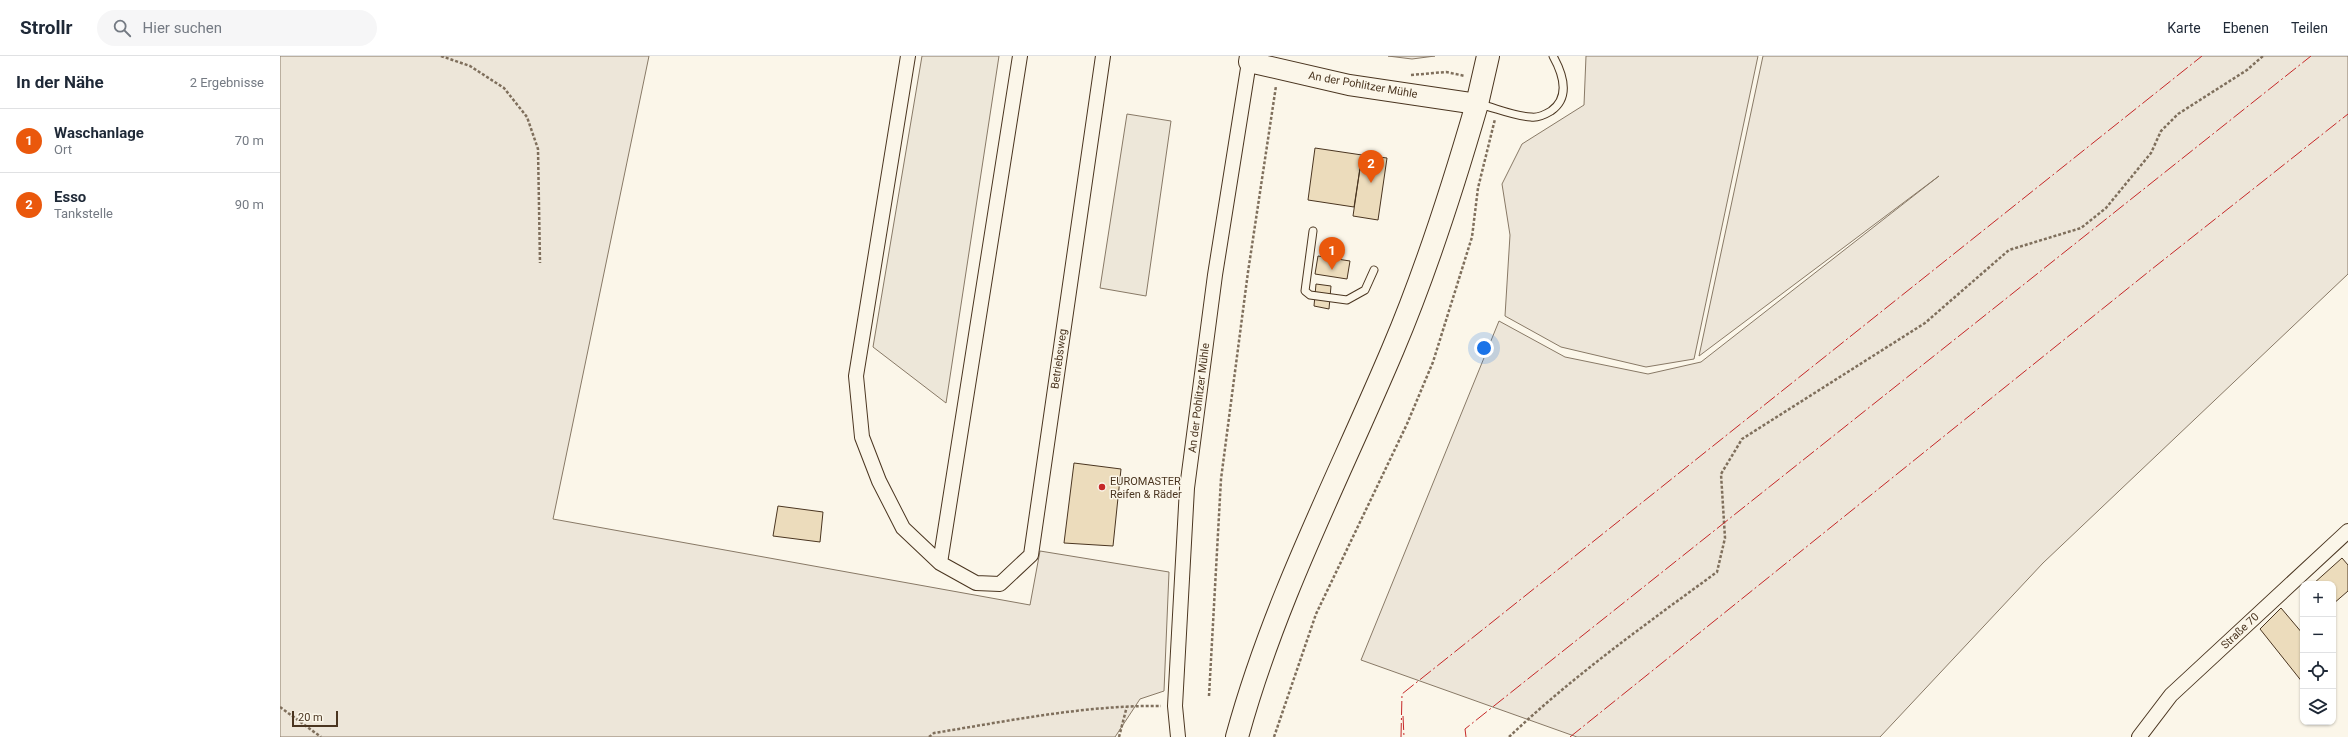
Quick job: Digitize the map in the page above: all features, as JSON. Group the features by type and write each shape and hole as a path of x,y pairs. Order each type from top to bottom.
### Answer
{"main road":[{"path":"1237,737 1266,646 1290,581 1411,304 1449,203 1477,104 1488,56"},
{"name":"An der Pohlitzer Mühle","path":"1249,59 1279,69 1349,85 1477,104"}],"street":[{"name":"Betriebsweg","path":"908,56 856,376 862,437 879,481 903,528 940,563 976,583 1000,584 1031,555 1103,56"},
{"path":"940,563 1020,56"},
{"name":"An der Pohlitzer Mühle","path":"1178,737 1175,706 1187,488 1215,274 1249,59"},
{"name":"Straße 70","path":"2140,737 2171,695 2348,531"}],"lane":[{"path":"1477,104 1532,118 1547,113 1559,105 1564,93 1561,70 1553,56"},
{"path":"1313,231 1305,291 1310,295 1347,300 1365,290 1374,270"}],"path":[{"path":"441,56 470,66 504,88 527,117 538,148 540,263"},
{"path":"1509,737 1548,702 1644,626 1718,572 1725,538 1721,474 1742,439 1925,323 2009,250 2081,228 2106,208 2151,153 2161,131 2178,114 2247,70 2263,56"},
{"path":"1209,696 1221,479 1248,272 1279,69"},
{"path":"929,737 934,733 1042,716 1128,706 1175,706"},
{"path":"1118,737 1128,706"},
{"path":"280,707 321,737"}],"shaded area":[{"path":"280,56 649,56 553,519 1030,605 1040,551 1169,572 1164,691 1140,699 1115,737 280,737"},
{"path":"922,56 999,56 946,403 873,347"},
{"path":"1388,56 1435,56 1412,59"},
{"path":"1586,56 1758,56 1694,359 1646,367 1561,347 1505,316 1510,235 1502,184 1522,144 1584,105"},
{"path":"1763,56 2348,56 2348,274 2043,563 1880,737 1577,737 1361,660 1499,321 1565,357 1648,374 1701,362 1939,176 1699,356"},
{"path":"1127,114 1171,121 1146,296 1100,288"}],"building":[{"path":"1315,148 1362,155 1354,207 1308,200"},
{"path":"1362,155 1387,158 1378,220 1353,216"},
{"path":"1318,256 1350,261 1347,279 1315,274"},
{"path":"1316,284 1331,286 1329,309 1314,306"},
{"path":"1074,463 1121,469 1113,546 1064,543"},
{"path":"778,506 823,512 820,542 773,536"},
{"path":"2342,558 2348,565 2348,591 2336,601 2336,581 2316,581"},
{"path":"2281,608 2300,630 2300,679 2260,629"}],"power":[{"path":"1401,737 1402,694 2202,56"},
{"path":"1466,737 1465,729 2311,56"},
{"path":"1570,737 2152,269 2348,114"},
{"path":"1403,716 1404,737"}],"place":[{"name":"Esso","path":"1371,183"},
{"name":"Waschanlage","path":"1332,270"},
{"name":"EUROMASTER Reifen & Räder","path":"1102,487"}]}
